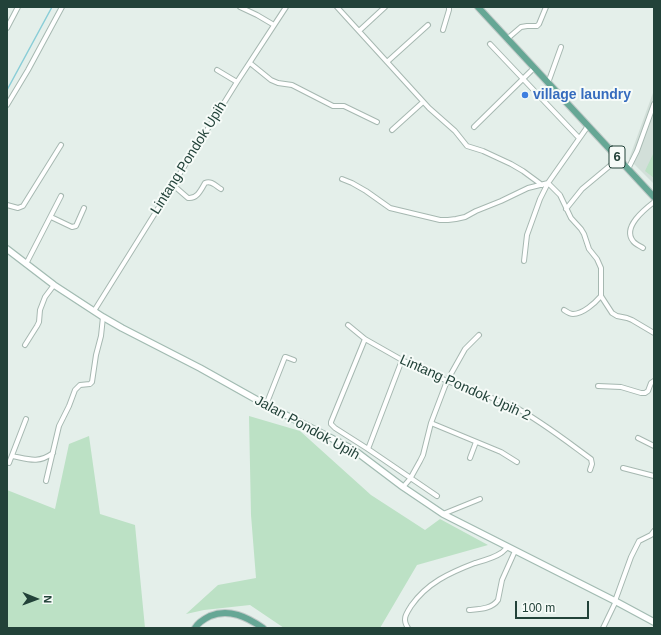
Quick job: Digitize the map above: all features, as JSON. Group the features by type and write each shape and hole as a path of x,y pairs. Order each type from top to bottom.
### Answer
{"main road":[{"name":"6","path":"478,7 654,197"},
{"name":"Jalan Pondok Upih","path":"7,249 54,285 103,317 200,368 266,405 354,450 403,487 443,514 654,622"},
{"path":"195,628 196,625 205,618 216,613 226,612 239,615 255,622 263,628"}],"street":[{"path":"7,28 18,7"},
{"path":"7,105 62,7"},
{"path":"240,7 274,25"},
{"name":"Lintang Pondok Upih","path":"94,311 237,82 286,7"},
{"path":"337,7 423,102 455,131 467,146 484,151 511,164 542,185"},
{"path":"358,31 385,7"},
{"path":"443,30 449,7"},
{"path":"507,39 521,27 537,26 541,21 546,7"},
{"path":"387,62 428,25"},
{"path":"490,44 579,138"},
{"path":"548,83 561,47"},
{"path":"250,63 271,80 278,83 292,85 333,106 344,106 377,122"},
{"path":"474,127 534,68"},
{"path":"217,70 237,82"},
{"path":"392,130 423,102"},
{"path":"628,169 637,151 654,104"},
{"path":"524,261 527,235 540,199 548,183 588,126"},
{"path":"7,205 18,208 23,206 61,145"},
{"path":"566,209 582,189 618,159"},
{"path":"342,179 359,187 390,208 434,219 448,220 465,216 524,190 548,183"},
{"path":"173,185 188,198 197,195 207,182 210,182 221,189"},
{"path":"548,183 560,195 571,218 584,234 589,249 597,259 601,268 602,275 601,296 594,304 577,314 571,314 564,310"},
{"path":"26,264 61,196"},
{"path":"643,248 633,242 630,235 630,229 637,218 654,202"},
{"path":"51,217 74,227 76,226 84,208"},
{"path":"25,345 39,322 40,310 45,297 54,285"},
{"path":"601,296 614,314 627,318 654,333"},
{"path":"46,481 59,426 75,390 80,384 90,384 92,382 103,317"},
{"name":"Lintang Pondok Upih 2","path":"348,325 365,339 402,360 447,381 513,406 535,419 591,459 592,464 590,470"},
{"path":"403,487 410,479 423,454 431,424 447,381 465,349 479,335"},
{"path":"365,339 331,422 335,428 436,496"},
{"path":"266,405 284,357 294,360"},
{"path":"368,449 402,360"},
{"path":"598,386 621,387 645,393 654,381"},
{"path":"9,463 26,419"},
{"path":"431,424 501,452 517,462"},
{"path":"638,438 654,446"},
{"path":"470,458 476,442"},
{"path":"12,456 31,460 40,460 53,453"},
{"path":"623,468 654,476"},
{"path":"443,514 480,500"},
{"path":"603,628 639,540 651,536 654,531"},
{"path":"408,628 404,621 406,614 418,596 430,586 444,576 501,553 508,547"},
{"path":"469,610 486,608 496,603 502,580 515,551"}],"shaded area":[{"path":"654,90 654,184 629,159"}],"green space":[{"path":"654,152 654,178 645,171"},
{"path":"249,416 300,431 371,495 425,530 440,519 488,545 417,565 380,628 284,628 250,605 204,610 186,614 218,585 256,578 251,515"},
{"path":"89,436 100,514 135,525 145,628 7,628 7,490 55,509 69,444"}],"waterway":[{"path":"7,90 52,7"}],"place":[{"name":"village laundry","path":"525,95"}]}
